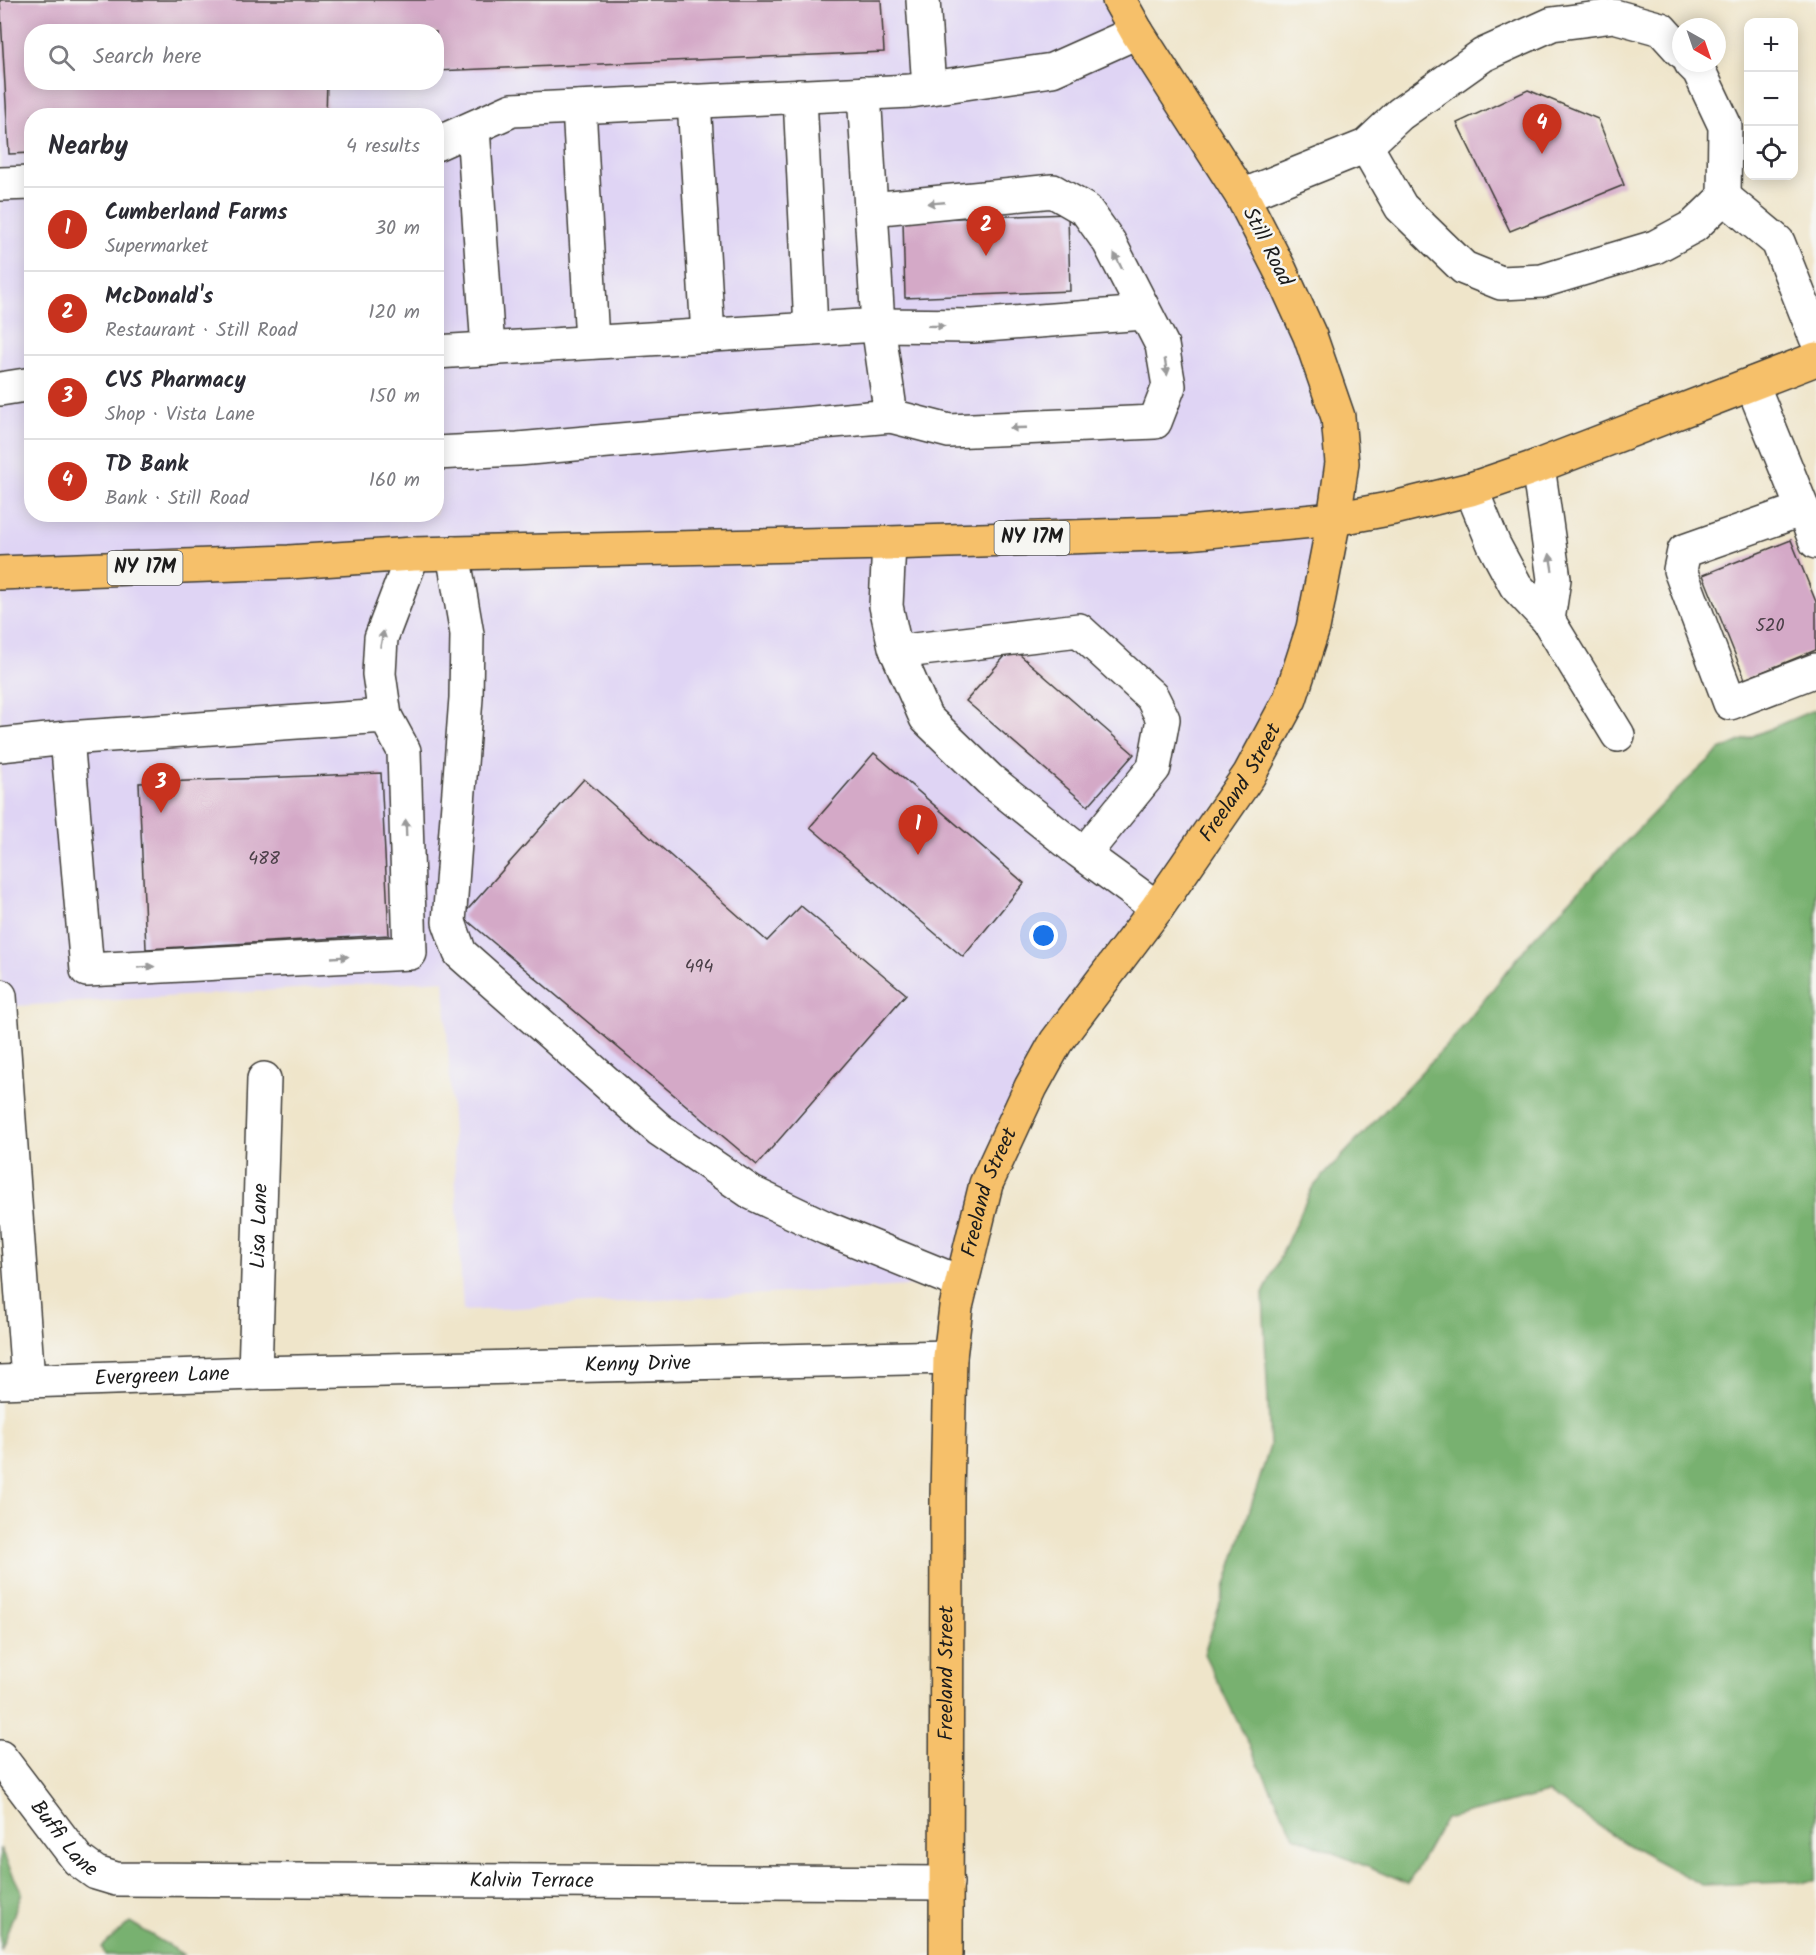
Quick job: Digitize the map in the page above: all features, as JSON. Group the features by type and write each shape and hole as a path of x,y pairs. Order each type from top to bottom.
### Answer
{"main road":[{"name":"Still Road","path":"1119,0 1242,196 1280,270 1310,336 1338,417 1342,463 1334,519"},
{"name":"NY 17M","path":"0,573 289,562 412,554 890,543 1187,533 1334,519 1394,508 1471,489 1538,466 1816,359"},
{"name":"Freeland Street","path":"946,1955 947,1496 950,1357 956,1306 986,1184 1031,1087 1056,1042 1157,908 1250,775 1290,699 1313,628 1334,519"}],"street":[{"path":"923,0 929,88"},
{"path":"1242,196 1366,146 1401,114 1483,55 1552,24 1614,16 1661,29 1672,41"},
{"path":"444,140 512,110 911,91 1052,70 1137,32"},
{"path":"1366,146 1401,207 1464,268 1501,283 1542,281 1655,247 1694,226 1724,197 1725,126 1699,72"},
{"path":"864,93 878,325 891,416"},
{"path":"800,96 811,329"},
{"path":"694,101 708,336"},
{"path":"579,107 592,342"},
{"path":"472,128 488,349"},
{"path":"0,184 24,183"},
{"path":"444,453 518,449 891,416 949,430 1155,422 1169,386 1162,345 1109,242 1086,210 1053,191 871,209"},
{"path":"1724,197 1778,242 1816,338"},
{"path":"444,352 878,325 973,326 1144,313"},
{"path":"1752,384 1816,542"},
{"path":"0,389 24,385"},
{"path":"1538,466 1554,579 1548,620"},
{"path":"1471,489 1494,545 1516,586 1548,620 1618,735"},
{"path":"1803,509 1684,551 1680,570 1730,703 1816,670"},
{"path":"890,543 886,606 897,652 926,718 990,780 1157,908"},
{"path":"453,553 467,634 466,698 449,922 460,953 660,1130 752,1193 826,1228 962,1283"},
{"path":"68,738 87,970 410,953 404,751 385,716 379,674 381,638 412,554"},
{"path":"897,652 1080,630 1152,697 1163,719 1154,768 1084,854"},
{"path":"0,745 68,738 385,716"},
{"path":"0,996 14,1381"},
{"name":"Lisa Lane","path":"255,1373 264,1079"},
{"name":"Kenny Drive","path":"323,1372 950,1357"},
{"name":"Evergreen Lane","path":"14,1381 323,1372"},
{"name":"Buffi Lane","path":"0,1757 78,1860 96,1873 116,1879"},
{"name":"Kalvin Terrace","path":"116,1879 947,1882"}],"shaded area":[{"path":"0,0 1120,0 1242,196 1338,417 1290,699 1056,1042 961,1283 463,1311 444,980 1,1007"}],"green space":[{"path":"1816,709 1816,1881 1702,1885 1635,1849 1548,1793 1445,1819 1408,1884 1294,1836 1204,1654 1270,1446 1263,1294 1312,1188 1457,1034 1531,941 1662,804 1720,750"},
{"path":"0,1848 22,1893 0,1951"},
{"path":"130,1922 184,1955 105,1955 102,1947"}],"building":[{"path":"0,0 881,0 884,52 444,71 444,24 24,24 24,90 327,90 326,108 24,108 24,153 9,154"},
{"path":"1528,90 1598,119 1624,185 1510,231 1457,123"},
{"path":"1068,214 1070,291 905,298 903,220"},
{"path":"1791,540 1816,602 1816,650 1745,679 1703,575"},
{"path":"1012,648 1134,754 1088,806 966,701"},
{"path":"874,753 1024,883 963,957 810,827"},
{"path":"381,773 389,935 146,949 139,783"},
{"path":"584,779 767,941 801,906 906,994 757,1165 462,916"}],"place":[{"name":"TD Bank","path":"1542,154"},
{"name":"McDonald's","path":"986,256"},
{"name":"CVS Pharmacy","path":"161,813"},
{"name":"Cumberland Farms","path":"918,855"}]}
